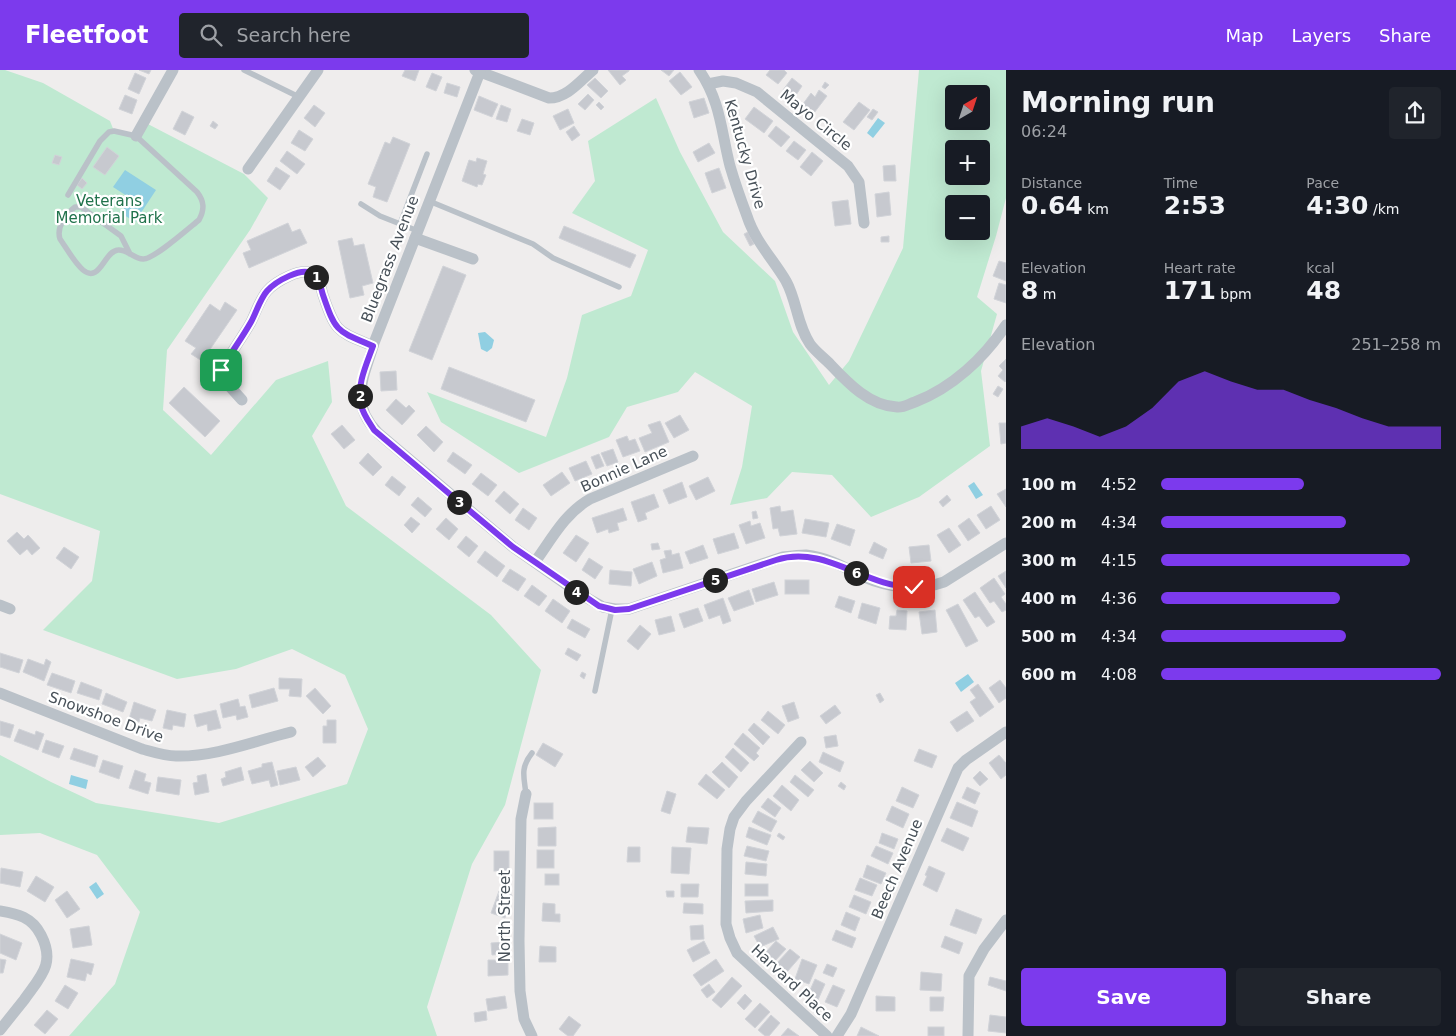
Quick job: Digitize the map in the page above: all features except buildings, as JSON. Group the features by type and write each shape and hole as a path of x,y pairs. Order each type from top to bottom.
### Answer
{"street":[{"path":"136,136 173,70"},
{"path":"248,169 318,70"},
{"path":"478,71 543,97 557,98 569,91 593,70"},
{"name":"Kentucky Drive","path":"699,70 708,84 723,126 734,178 748,219 759,243 787,282 803,332 811,345 859,391 880,404 897,407 926,398 961,375 992,344 1006,325"},
{"name":"Bluegrass Avenue","path":"478,71 362,377 360,399 364,413 374,430 513,547 599,606 612,609 629,609 776,560 797,555 826,560 866,578 890,586 914,587 936,584 944,582 1006,543"},
{"name":"Mayo Circle","path":"708,84 723,81 736,83 758,92 848,166 859,182 864,223"},
{"path":"416,234 473,259"},
{"path":"242,400 223,379 221,370 267,292 283,279 297,273 307,272 314,275 320,284 334,325 344,334 373,346"},
{"name":"Bonnie Lane","path":"535,562 568,517 580,505 693,456"},
{"name":"Snowshoe Drive","path":"0,693 142,749 164,755 194,756 291,732"},
{"name":"Beech Avenue","path":"838,1036 851,1014 958,768 966,760 1006,732"},
{"name":"Harvard Place","path":"801,742 746,801 733,820 727,849 726,924 737,953 827,1036"},
{"name":"North Street","path":"526,794 521,819 520,971 523,1014 532,1036"},
{"path":"0,911 18,914 37,927 47,953 46,967 41,978 0,1030"},
{"path":"968,1036 969,976 979,958 1006,920"}],"lane":[{"path":"244,70 299,97"},
{"path":"68,195 100,141 109,132 114,130 136,136 197,192 204,203 199,220 151,258 145,260 138,259 122,250 116,250 110,253 98,271 93,273 88,273 82,269 60,239 58,234 60,226 70,211 75,207 81,207 121,236 130,254"},
{"path":"400,224 427,154"},
{"path":"429,201 533,244 553,258 619,287"},
{"path":"361,204 416,234"},
{"path":"595,691 612,609"},
{"path":"526,794 523,769 532,753"}],"green space":[{"name":"Veterans Memorial Park","path":"0,70 43,83 110,121 114,131 136,136 144,122 244,174 268,198 250,230 167,350 163,410 211,455 276,380 328,361 332,402 312,436 346,506 491,615 541,670 505,805 472,864 427,1007 437,1036 69,1036 115,984 140,912 97,855 40,833 0,835 0,755 96,803 219,823 347,784 368,729 345,675 292,649 236,669 177,679 43,630 92,581 100,531 0,494"},
{"path":"919,70 1006,70 1006,198 977,297 997,314 981,371 990,446 919,497 871,517 832,475 792,472 767,498 730,505 742,467 752,406 695,372 678,392 627,407 609,437 519,473 441,422 427,392 546,437 567,378 582,315 631,296 648,250 572,213 595,181 588,141 656,98 680,152 723,232 775,281 793,332 829,385 849,361 903,248"}],"water":[{"path":"878,118 885,123 873,138 867,133"},
{"path":"125,170 156,190 135,222 121,213 130,198 113,187"},
{"path":"485,332 494,340 492,348 487,352 481,349 478,333"},
{"path":"974,482 983,495 976,499 968,486"},
{"path":"968,674 974,682 961,692 955,683"},
{"path":"71,775 88,780 86,789 69,784"},
{"path":"96,882 104,894 97,899 89,887"}],"route":[{"path":"221,370 267,292 283,279 297,273 307,272 314,275 320,284 334,325 344,334 373,346 362,377 360,399 364,413 374,430 513,547 599,606 615,610 629,609 783,557 797,555 826,560 866,578 890,586 914,587"}]}
